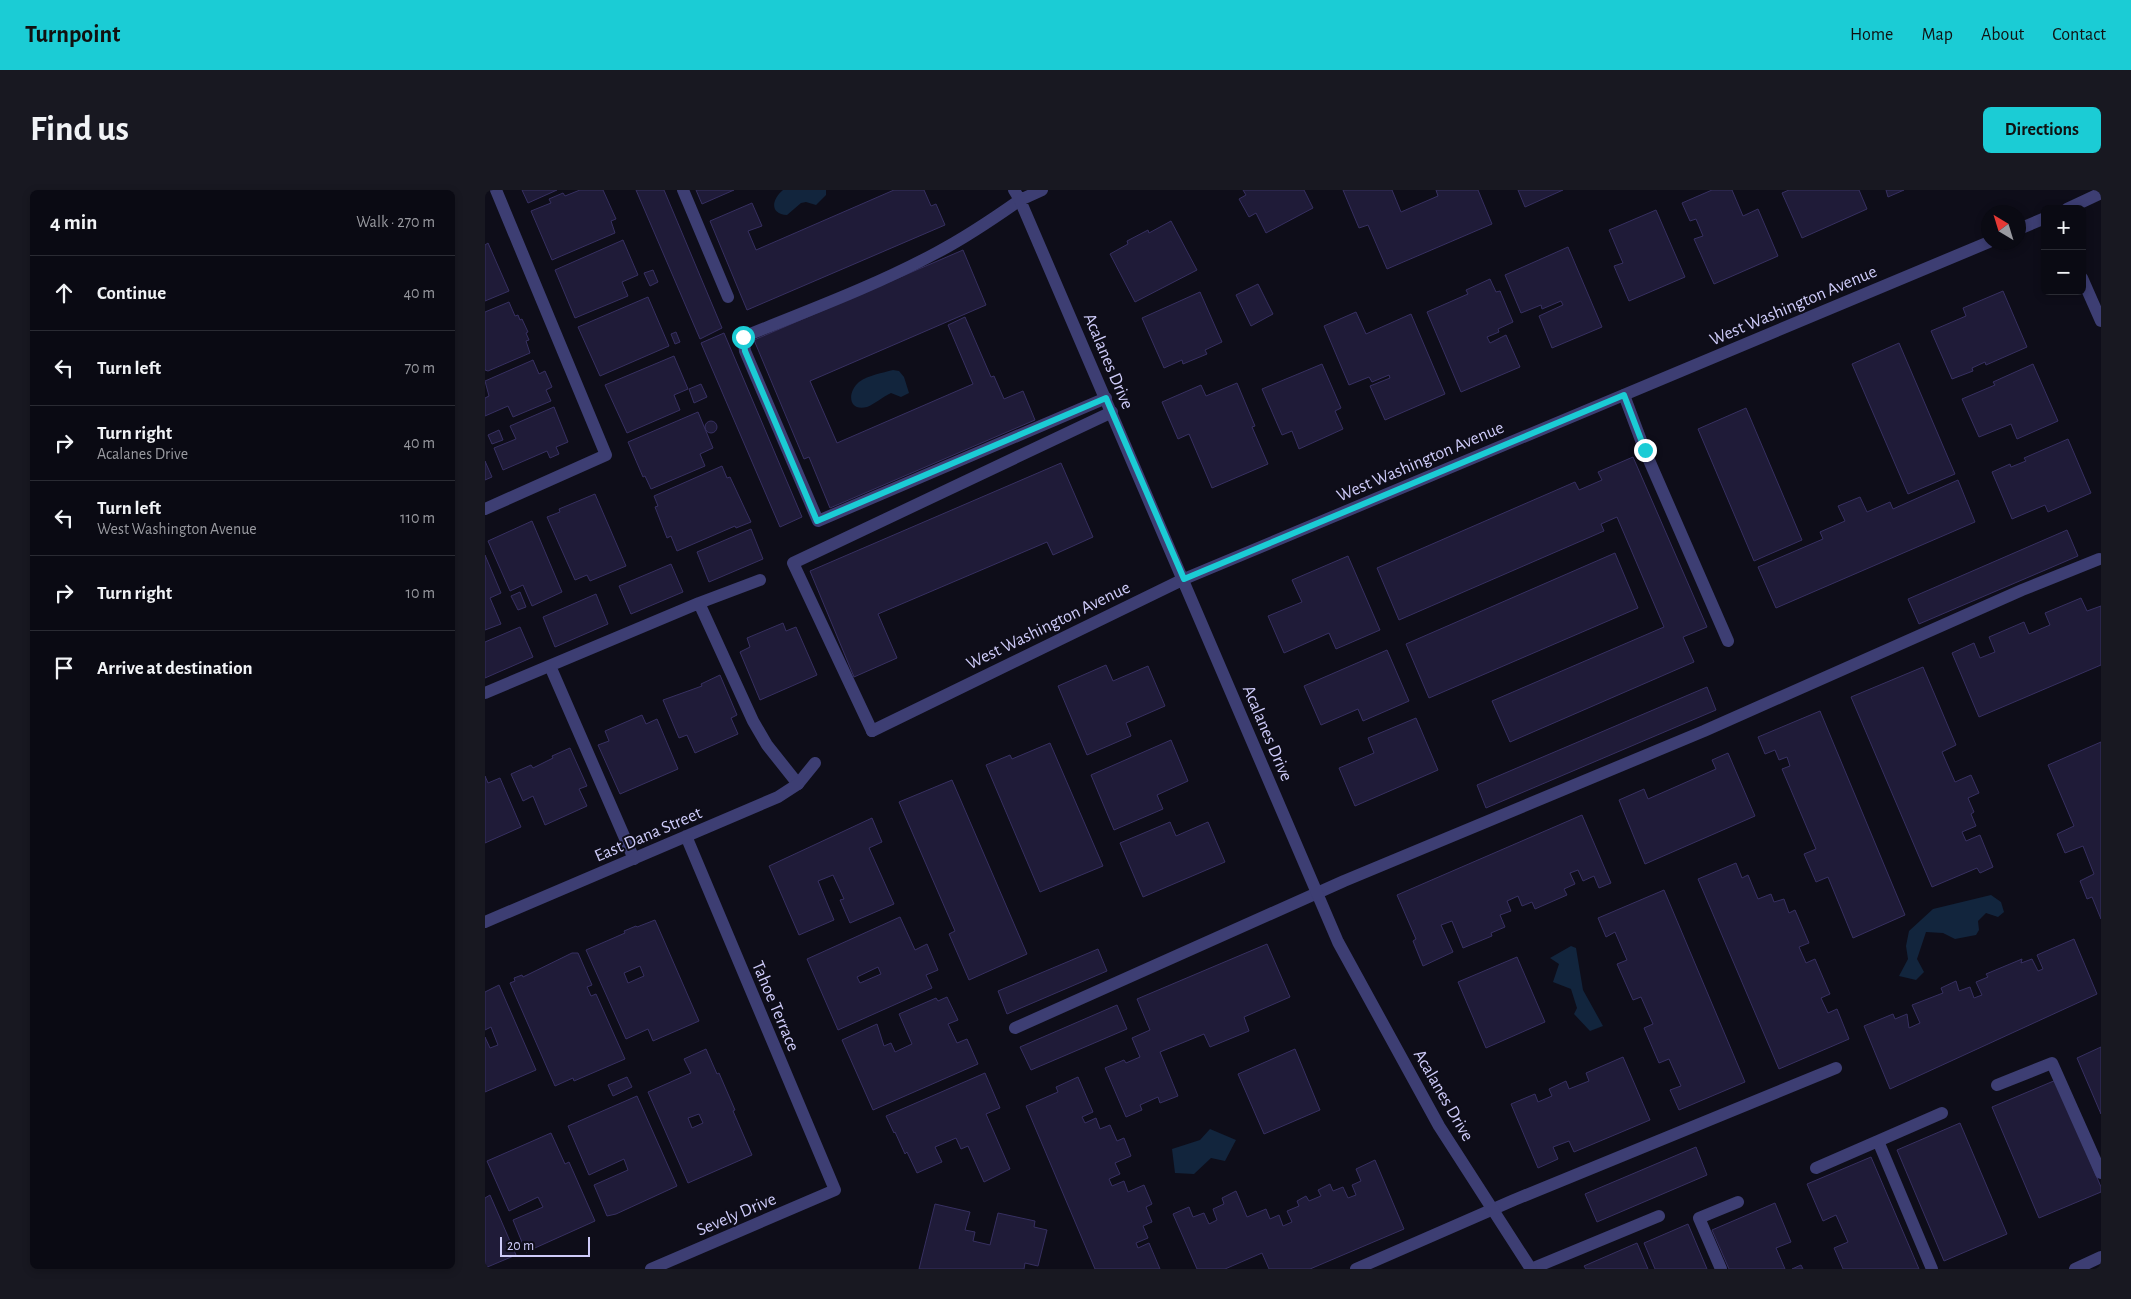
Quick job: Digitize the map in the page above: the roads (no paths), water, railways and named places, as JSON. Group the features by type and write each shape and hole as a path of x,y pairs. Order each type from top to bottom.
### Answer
{"street":[{"path":"485,509 606,455 495,190"},
{"path":"683,190 728,298"},
{"path":"1042,190 1017,195 940,251 833,301 743,337 745,351 817,521 1106,398"},
{"path":"2076,205 2101,193"},
{"name":"Acalanes Drive","path":"1017,195 1184,579 1337,942 1439,1126 1531,1269"},
{"path":"2026,227 2041,220"},
{"name":"West Washington Avenue","path":"1111,412 793,563 873,731 1184,579 1981,245"},
{"path":"2086,287 2101,322"},
{"path":"1624,395 1645,450 1729,641"},
{"path":"1015,1028 1317,893 1704,731 2022,590 2099,559"},
{"path":"485,693 699,603 759,580"},
{"path":"699,603 753,721 767,745 798,784"},
{"path":"550,666 634,859"},
{"name":"East Dana Street","path":"485,922 778,797 798,784 815,763"},
{"name":"Tahoe Terrace","path":"685,836 835,1190"},
{"path":"1997,1086 2052,1063 2101,1173"},
{"path":"1357,1269 1493,1209 1836,1068"},
{"path":"1816,1168 1942,1112"},
{"path":"1878,1141 1932,1269"},
{"name":"Sevely Drive","path":"651,1269 835,1190"},
{"path":"1721,1269 1699,1218 1738,1202"},
{"path":"1531,1269 1659,1216"},
{"path":"2075,1269 2101,1257"}],"water":[{"path":"783,190 826,190 826,195 816,205 806,202 801,203 787,215 777,212 774,205 776,198"},
{"path":"893,370 899,371 904,377 909,393 901,397 891,393 867,407 856,407 853,404 851,396 859,382 871,376"},
{"path":"1991,895 2001,902 2004,912 1998,917 1986,913 1978,921 1979,930 1976,935 1955,939 1943,933 1926,932 1917,959 1924,972 1916,980 1899,976 1908,959 1906,946 1909,931 1933,909"},
{"path":"1571,946 1576,948 1583,990 1603,1026 1590,1031 1574,1014 1577,1008 1571,989 1553,982 1559,964 1550,958"},
{"path":"1210,1129 1236,1140 1225,1161 1211,1158 1194,1174 1175,1173 1172,1149 1200,1140"}]}
